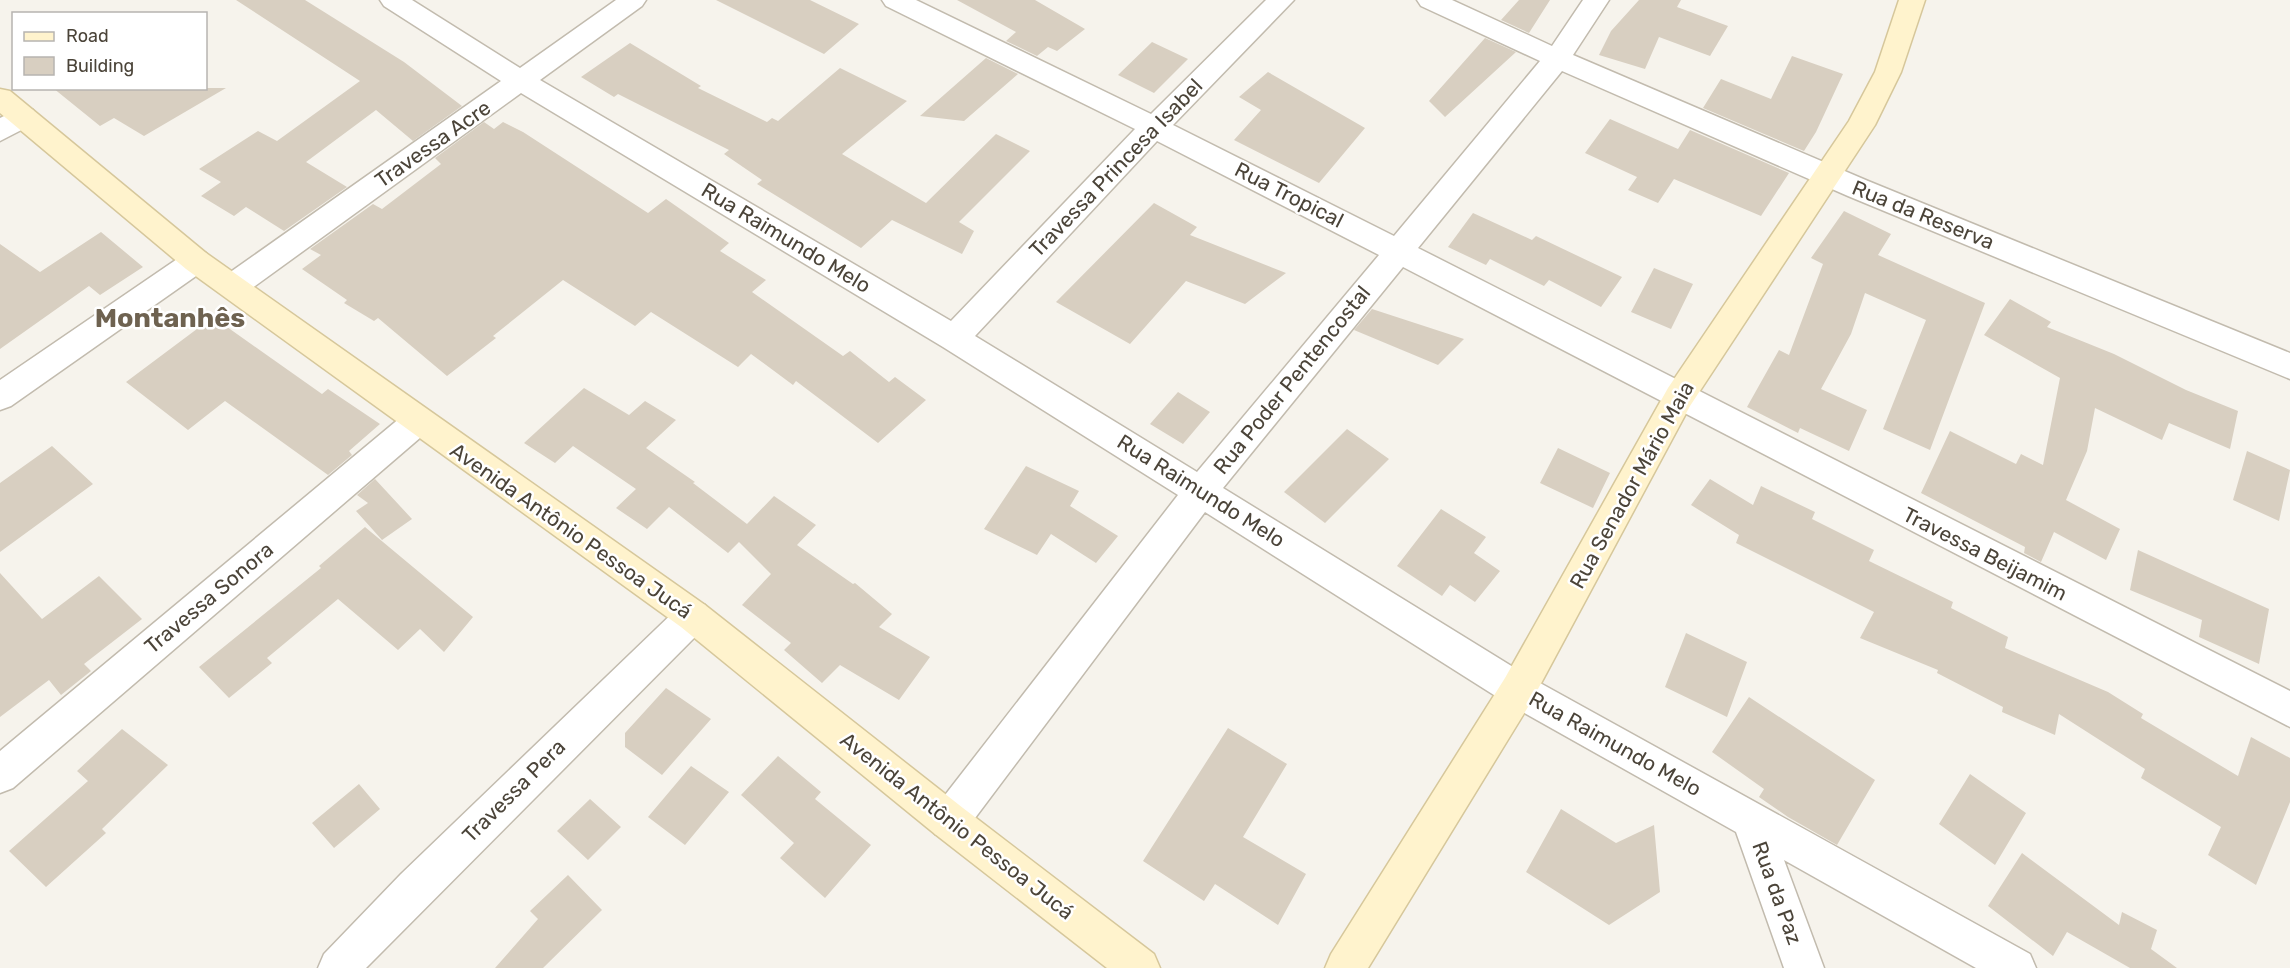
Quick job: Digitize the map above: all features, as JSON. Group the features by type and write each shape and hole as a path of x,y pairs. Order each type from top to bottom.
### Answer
{"street":[{"name":"Rua Raimundo Melo","path":"393,0 522,81 954,338 1518,690 2016,968"},
{"name":"Travessa Acre","path":"233,286 633,0"},
{"name":"Travessa Princesa Isabel","path":"954,338 1154,127 1281,0"},
{"name":"Rua da Reserva","path":"1430,0 1557,59 1827,176 2290,366"},
{"name":"Rua Poder Pentencostal","path":"949,821 1202,491 1397,250 1557,59 1596,0"},
{"name":"Rua Senador Mário Maia","path":"1345,968 1518,690 1679,398 1861,125 1888,72 1912,0"},
{"name":"Rua Tropical","path":"905,2 1397,250 1679,398"},
{"name":"Avenida Antônio Pessoa Jucá","path":"8,115 196,261 417,422 693,616 949,821 1140,968"},
{"path":"0,397 196,261"},
{"name":"Travessa Beijamim","path":"1679,398 2290,710"},
{"name":"Travessa Sonora","path":"0,775 417,422"},
{"name":"Travessa Pera","path":"338,968 415,888 693,616"},
{"name":"Rua da Paz","path":"1750,818 1804,968"}],"building":[{"path":"236,0 305,0 404,62 462,106 413,141 376,110 306,162 347,187 284,231 246,207 234,216 201,196 221,182 199,169 258,131 277,141 360,81"},
{"path":"716,0 810,0 859,24 824,54"},
{"path":"957,0 1035,0 1085,29 1057,51 1048,47 1037,56 1006,41 1016,32"},
{"path":"1519,0 1550,0 1529,33 1501,20"},
{"path":"1639,0 1681,0 1677,7 1728,26 1710,56 1659,37 1645,69 1599,55 1611,31"},
{"path":"1485,38 1516,52 1445,117 1429,101"},
{"path":"1152,42 1188,59 1154,93 1118,75"},
{"path":"630,43 701,86 698,88 767,122 772,118 778,121 840,68 907,101 842,154 926,203 996,134 1030,151 959,222 974,231 962,254 892,220 861,248 757,184 762,180 724,154 729,150 618,94 614,97 581,77"},
{"path":"1792,56 1843,74 1816,132 1804,151 1703,108 1721,79 1771,99"},
{"path":"986,58 1018,74 964,121 920,116"},
{"path":"1268,72 1365,128 1319,183 1234,140 1261,110 1239,97"},
{"path":"226,88 144,136 114,118 100,126 55,90"},
{"path":"1610,119 1678,149 1690,130 1789,173 1761,216 1674,179 1658,203 1628,190 1637,177 1585,153"},
{"path":"484,122 494,129 503,122 523,132 648,213 666,199 729,243 720,251 766,280 752,292 843,356 850,351 889,382 895,377 926,400 878,443 796,381 793,385 751,354 738,367 651,312 635,326 563,280 493,336 496,338 447,376 378,318 374,321 344,303 347,300 302,269 321,255 310,249 373,204 382,209 441,164 435,158"},
{"path":"1154,203 1197,227 1190,235 1286,273 1245,304 1186,281 1130,344 1056,302"},
{"path":"1844,211 1891,234 1878,255 1985,303 1930,450 1883,429 1926,320 1865,293 1851,334 1821,389 1867,410 1849,451 1800,428 1798,433 1747,407 1779,350 1789,355 1823,264 1811,258"},
{"path":"1473,213 1532,240 1536,236 1622,277 1601,307 1549,280 1544,286 1490,259 1486,265 1448,247"},
{"path":"101,232 143,267 100,295 89,286 0,349 0,244 40,272"},
{"path":"1654,268 1693,284 1671,329 1631,312"},
{"path":"2010,299 2051,322 2047,327 2114,354 2186,390 2238,411 2230,449 2169,423 2162,440 2095,408 2087,451 2066,500 2120,529 2106,560 2054,532 2041,562 2024,553 2025,547 1921,493 1950,431 2016,464 2021,454 2043,465 2060,378 1984,335"},
{"path":"1372,309 1464,339 1438,365 1354,330"},
{"path":"213,317 322,394 328,389 380,424 349,451 352,455 328,475 225,401 188,430 126,382"},
{"path":"584,388 629,415 645,401 676,420 646,448 695,482 693,483 747,524 774,496 816,525 797,545 853,584 855,583 892,614 879,627 930,657 899,700 840,665 822,683 784,650 791,643 742,605 771,574 739,542 728,553 669,507 647,529 616,508 636,489 573,446 555,463 524,443"},
{"path":"1178,392 1210,412 1183,444 1150,424"},
{"path":"1347,429 1389,459 1325,523 1284,492"},
{"path":"52,446 93,484 0,552 0,483"},
{"path":"1558,448 1610,473 1593,508 1540,483"},
{"path":"2247,451 2290,470 2279,521 2233,500"},
{"path":"1026,466 1079,491 1070,506 1118,536 1096,563 1051,534 1037,555 984,529"},
{"path":"375,479 412,519 382,540 356,511 368,503 357,495"},
{"path":"1710,479 1753,505 1761,486 1815,512 1812,519 1874,550 1869,561 1953,602 1951,608 2008,637 2005,648 2108,692 2143,714 2141,718 2238,776 2251,737 2290,758 2290,802 2256,885 2208,855 2221,827 2141,778 2145,769 2059,714 2055,735 2002,712 2003,707 1937,673 1938,670 1860,638 1874,612 1736,543 1739,535 1691,505"},
{"path":"1441,509 1486,537 1474,553 1500,571 1475,602 1450,585 1442,596 1397,566"},
{"path":"365,527 473,617 444,652 420,629 398,650 338,599 267,658 272,663 229,698 199,667 321,568 319,566"},
{"path":"2138,550 2269,609 2259,664 2199,637 2202,620 2130,590"},
{"path":"0,573 42,619 99,576 142,619 84,664 91,671 61,695 49,680 0,717"},
{"path":"1686,633 1747,662 1727,717 1665,687"},
{"path":"666,688 711,719 662,775 625,747 625,733"},
{"path":"1749,697 1875,780 1837,845 1788,817 1759,797 1764,789 1712,752"},
{"path":"1228,728 1287,764 1243,837 1306,874 1278,925 1215,884 1204,901 1143,861"},
{"path":"122,729 168,765 102,829 106,833 46,887 9,851 88,781 77,771"},
{"path":"778,756 821,792 815,799 871,845 825,898 780,858 794,843 741,795"},
{"path":"691,766 729,792 685,845 648,817"},
{"path":"1970,774 2026,813 1995,865 1939,824"},
{"path":"359,784 380,809 334,848 312,823"},
{"path":"590,799 621,827 588,860 557,831"},
{"path":"1561,809 1616,843 1654,825 1660,892 1609,925 1526,872"},
{"path":"2022,853 2119,925 2122,912 2157,930 2151,949 2177,968 2130,968 2067,932 2053,956 1988,906"},
{"path":"568,875 602,910 543,968 495,968 538,919 530,911"}],"district":[{"name":"Montanhês","path":"170,318"}]}
